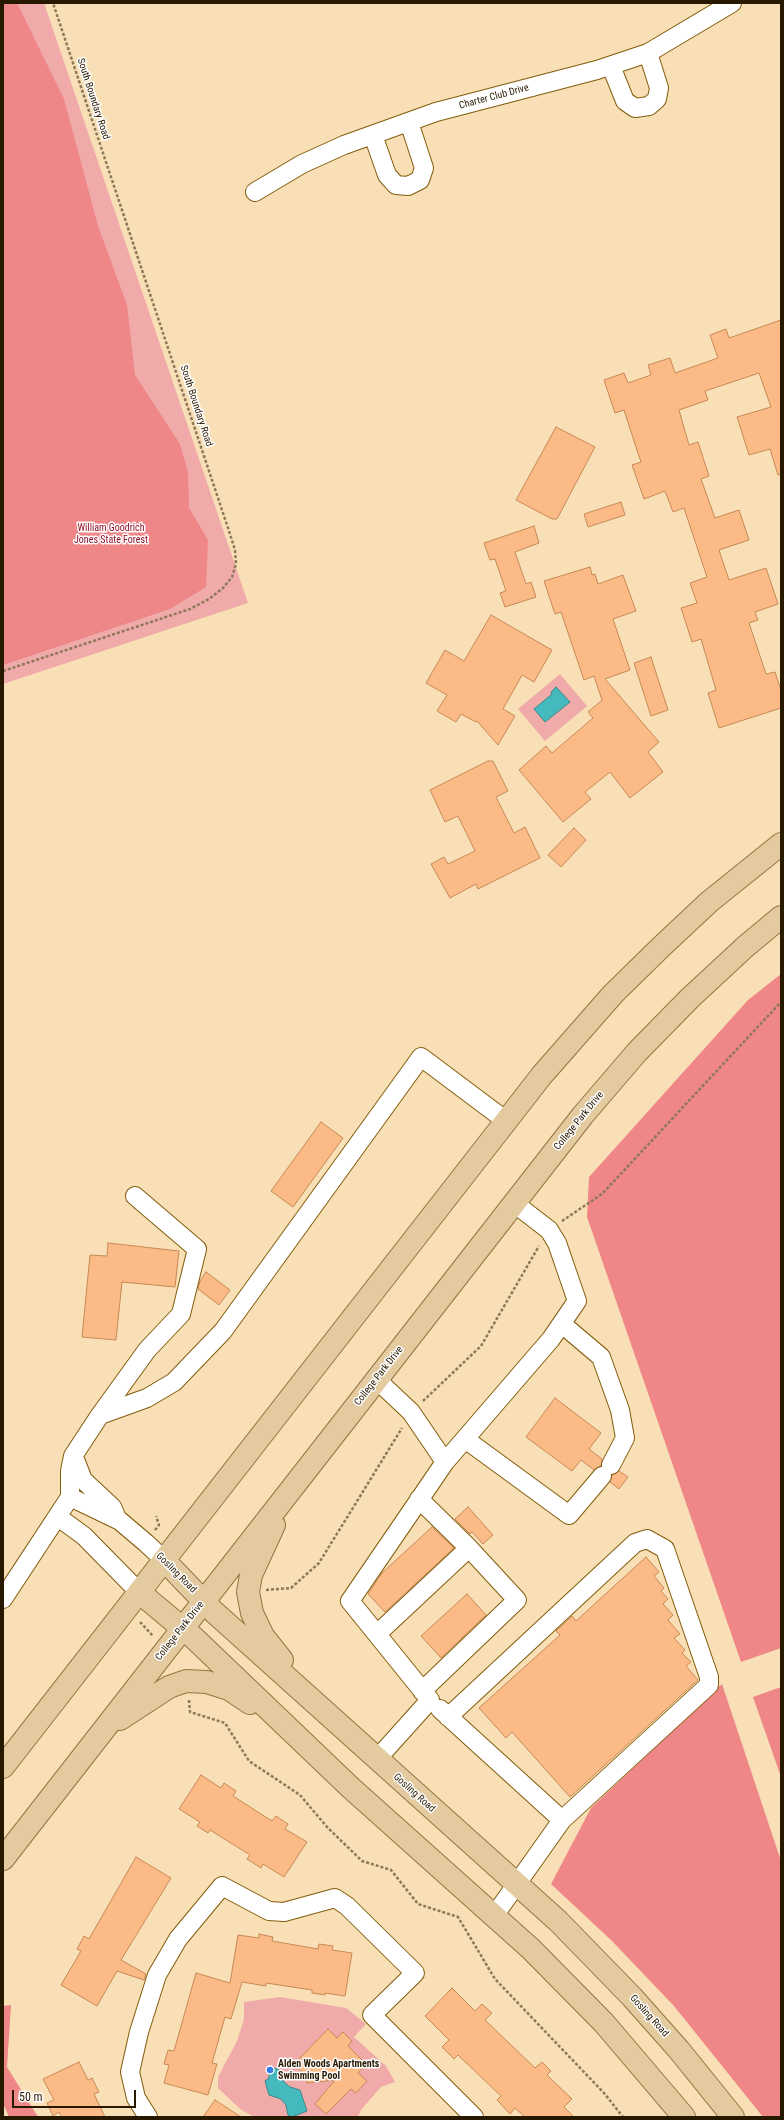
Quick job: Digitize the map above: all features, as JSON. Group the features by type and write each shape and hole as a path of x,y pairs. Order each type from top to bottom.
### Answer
{"main road":[{"path":"3,1768 546,1069 613,994 709,902 781,844"},
{"name":"College Park Drive","path":"3,1858 583,1115 637,1052 690,998 745,947 781,917"},
{"path":"289,1491 251,1575 248,1592 252,1613 263,1636 309,1697"},
{"name":"Gosling Road","path":"164,1560 214,1612 516,1885 558,1921 632,1997 679,2050 733,2117"},
{"path":"139,1592 183,1628 351,1788 531,1949 604,2023 684,2117"},
{"path":"102,1731 169,1687 186,1681 207,1682 229,1689 288,1728"}],"street":[{"name":"Charter Club Drive","path":"255,192 302,164 344,145 436,112 611,66 648,53 732,3"},
{"path":"611,66 624,101 635,108 649,106 657,99 659,88 648,53"},
{"path":"373,135 387,175 396,185 408,186 420,180 424,168 409,122"},
{"path":"100,1415 148,1398 174,1382 222,1331 421,1057 505,1120"},
{"path":"3,1599 70,1497 70,1471 73,1456 100,1415 147,1350 181,1314 198,1249 135,1196"},
{"path":"514,1203 549,1230 557,1243 577,1302 562,1324 445,1462 350,1601 426,1695 448,1717 562,1820"},
{"path":"465,1439 569,1515 606,1470 625,1438 620,1410 601,1357 562,1324"},
{"path":"376,1379 411,1412 445,1462"},
{"path":"73,1456 83,1480 112,1507 120,1521"},
{"name":"Gosling Road","path":"70,1497 120,1521 164,1560"},
{"path":"377,1759 426,1695 517,1600 469,1548 419,1499"},
{"path":"58,1517 84,1536 139,1592"},
{"path":"448,1717 634,1543 647,1539 665,1549 709,1677 709,1685 562,1820 494,1916"},
{"path":"377,1634 469,1548"},
{"path":"148,2117 136,2098 130,2072 139,2032 157,1975 178,1939 222,1886 269,1911 284,1912 335,1898 347,1906 415,1973 372,2015 474,2117"}],"path":[{"name":"South Boundary Road","path":"3,671 190,608 209,600 223,588 232,577 236,564 235,550 228,528 53,3"}],"green space":[{"name":"William Goodrich Jones State Forest","path":"3,3 44,3 248,603 3,684"},
{"name":"William Goodrich Jones State Forest","path":"3,3 17,3 64,99 98,226 127,305 135,375 180,444 188,472 189,508 208,540 206,587 170,609 3,665"},
{"path":"560,674 587,706 545,741 518,709"},
{"path":"781,974 781,1648 741,1662 587,1217 589,1177 748,1000"},
{"path":"722,1684 781,1861 781,2117 763,2117 674,2006 612,1941 551,1884 591,1808"},
{"path":"781,1687 781,1777 753,1697"},
{"path":"280,1997 346,2008 366,2024 354,2037 386,2066 395,2082 381,2087 361,2110 358,2117 254,2117 240,2109 218,2088 218,2077 237,2041 244,2019 244,2002"},
{"path":"11,2005 7,2067 38,2117 9,2117 3,2103 3,2006"}],"water":[{"path":"556,687 570,702 545,722 534,709 552,694 551,692"},
{"path":"273,2068 278,2069 284,2082 290,2087 300,2090 307,2111 292,2117 288,2115 286,2105 281,2099 269,2095 265,2081 269,2078 269,2072"}],"building":[{"path":"781,320 781,474 778,475 770,449 749,455 737,417 771,407 759,373 705,391 708,400 679,410 689,445 698,442 709,476 701,479 715,518 739,510 749,540 719,550 729,580 766,568 778,604 755,612 758,620 749,623 766,674 775,672 781,690 781,708 719,728 708,693 716,690 701,639 692,642 681,608 697,603 690,583 707,577 684,508 673,512 665,491 644,499 632,465 641,462 624,410 615,413 604,380 624,373 628,383 651,375 648,365 670,358 675,373 718,358 710,335 726,329 729,338"},
{"path":"556,427 595,447 557,519 552,519 516,500"},
{"path":"621,502 625,515 588,527 584,514"},
{"path":"534,526 539,543 515,552 526,584 531,582 536,597 505,607 500,593 506,591 495,559 490,560 484,543"},
{"path":"590,567 592,575 595,574 598,584 623,575 636,611 613,619 630,670 605,679 659,742 648,752 663,772 630,798 610,772 585,792 591,799 563,822 519,770 546,746 552,753 593,718 588,712 602,700 594,676 584,680 561,612 555,614 544,581"},
{"path":"491,615 552,650 534,682 522,675 503,709 515,716 498,745 477,721 476,722 461,714 456,722 437,711 447,695 426,683 445,650 464,661"},
{"path":"651,657 668,710 651,716 634,663"},
{"path":"488,761 493,761 508,791 496,797 514,833 525,827 540,858 478,889 476,884 450,898 431,864 444,857 448,864 475,851 458,816 445,822 430,790"},
{"path":"574,828 586,840 561,867 548,855"},
{"path":"321,1122 343,1138 293,1207 271,1191"},
{"path":"108,1243 179,1251 175,1287 122,1282 116,1340 82,1337 90,1255 107,1256"},
{"path":"206,1272 230,1290 219,1305 198,1289 200,1281"},
{"path":"555,1398 601,1433 589,1449 602,1459 601,1466 594,1470 581,1460 572,1471 526,1437"},
{"path":"619,1471 628,1477 619,1489 610,1482 612,1475"},
{"path":"468,1507 493,1535 483,1544 472,1532 470,1534 455,1519"},
{"path":"432,1527 454,1548 385,1612 368,1594 382,1573"},
{"path":"646,1557 659,1572 654,1576 664,1588 661,1591 668,1599 663,1604 673,1615 668,1620 680,1634 674,1638 685,1650 682,1653 691,1662 686,1666 698,1680 570,1797 512,1732 506,1738 479,1708 560,1635 556,1631 572,1616 576,1621"},
{"path":"467,1594 486,1615 441,1658 421,1636"},
{"path":"201,1775 221,1788 224,1783 236,1791 233,1796 272,1821 276,1816 288,1824 285,1829 307,1842 284,1877 263,1864 261,1868 247,1859 250,1855 210,1830 208,1833 197,1826 200,1822 179,1809"},
{"path":"136,1857 171,1878 121,1960 146,1974 144,1980 117,1971 97,2006 61,1985 81,1951 77,1949 84,1936 89,1939"},
{"path":"259,1934 273,1937 272,1941 318,1949 319,1944 333,1946 332,1950 352,1953 345,1996 312,1993 312,1990 266,1983 266,1986 242,1982 231,2019 225,2017 212,2063 217,2064 208,2095 164,2083 169,2065 164,2064 168,2050 174,2051 196,1973 230,1983 238,1935 259,1938"},
{"path":"452,1988 475,2011 482,2004 492,2013 485,2020 535,2068 542,2062 551,2071 547,2075 572,2099 564,2107 574,2117 525,2117 515,2108 510,2114 497,2100 501,2096 458,2055 454,2059 442,2047 449,2040 425,2016"},
{"path":"328,2029 337,2038 343,2032 352,2041 348,2046 366,2064 358,2073 367,2081 356,2093 351,2089 326,2114 315,2104 335,2080 307,2083 307,2076 294,2064"},
{"path":"79,2062 88,2080 92,2078 99,2092 94,2094 105,2117 62,2117 59,2112 53,2116 47,2103 54,2100 43,2079"},
{"path":"215,2100 241,2117 203,2117"}],"place":[{"name":"Alden Woods Apartments Swimming Pool","path":"270,2070"}]}
